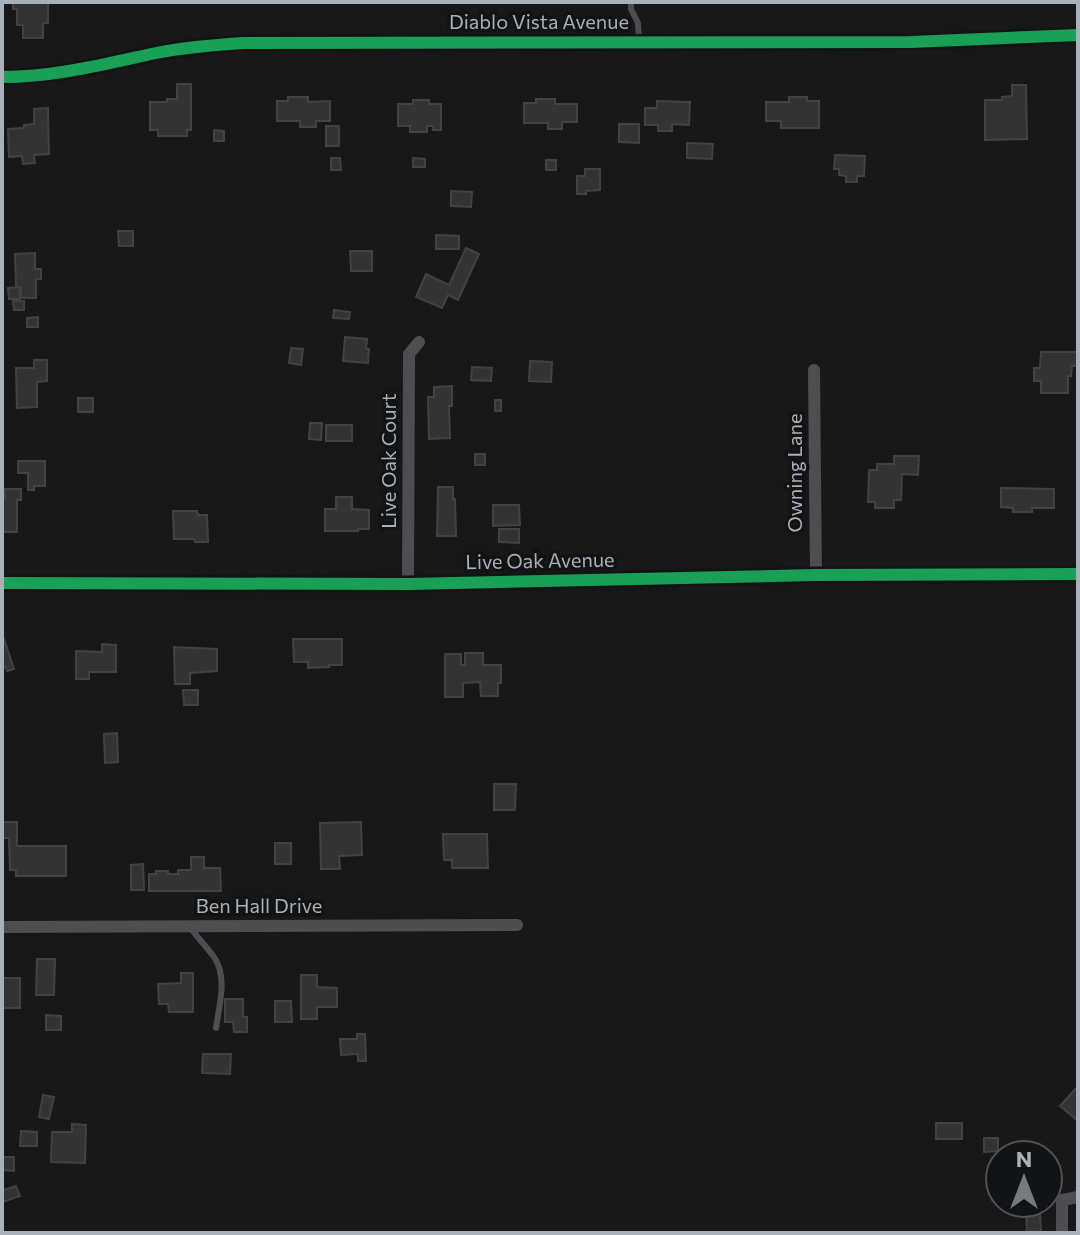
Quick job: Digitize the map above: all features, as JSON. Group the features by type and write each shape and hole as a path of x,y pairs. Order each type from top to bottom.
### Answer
{"street":[{"name":"Diablo Vista Avenue","path":"2,77 78,70 159,53 243,43 911,42 1078,35"},
{"name":"Live Oak Court","path":"408,584 409,354 419,342"},
{"name":"Owning Lane","path":"814,370 816,575"},
{"name":"Live Oak Avenue","path":"2,583 408,584 816,575 1078,574"},
{"name":"Ben Hall Drive","path":"2,927 517,925"},
{"path":"1062,1233 1062,1200 1078,1197"}],"lane":[{"path":"631,2 638,23 639,42"},
{"path":"189,926 216,960 222,984 216,1028"}],"building":[{"path":"13,2 48,2 48,23 43,23 43,38 23,38 23,25 17,25 17,9 13,9"},
{"path":"177,84 191,84 191,130 187,130 187,136 158,136 158,130 150,130 150,102 177,99"},
{"path":"1012,85 1026,85 1027,139 985,140 985,100 1002,100 1002,97 1012,96"},
{"path":"288,97 308,97 308,102 330,101 330,121 316,121 316,127 300,127 300,121 277,121 277,101 288,101"},
{"path":"789,97 819,101 819,128 781,128 781,121 766,121 766,102 789,102"},
{"path":"536,99 555,99 555,104 577,104 577,122 562,122 562,129 548,129 548,123 524,123 524,103 536,103"},
{"path":"413,100 441,104 441,130 427,126 427,132 410,132 410,126 398,126 398,104 413,104"},
{"path":"657,101 690,102 689,125 672,124 672,131 658,131 658,125 645,125 645,108 657,108"},
{"path":"48,108 49,154 34,155 35,163 23,164 22,156 9,157 8,129 34,124 34,109"},
{"path":"619,124 639,124 639,143 619,142"},
{"path":"326,126 339,126 339,146 326,146"},
{"path":"214,130 224,131 224,141 214,141"},
{"path":"687,143 713,144 712,159 687,158"},
{"path":"835,155 865,156 864,176 857,176 857,182 846,182 846,176 839,175 839,169 834,169"},
{"path":"331,158 340,158 341,170 331,170"},
{"path":"413,158 425,159 425,167 413,167"},
{"path":"546,160 556,160 556,170 546,170"},
{"path":"585,169 600,169 600,190 577,194 577,176 585,176"},
{"path":"451,191 472,192 471,207 451,206"},
{"path":"118,231 133,231 133,246 119,246"},
{"path":"436,235 459,236 459,249 436,249"},
{"path":"466,248 479,254 458,300 448,295 442,308 416,297 426,274 449,285"},
{"path":"350,251 372,251 372,271 351,271"},
{"path":"35,253 35,269 41,269 41,279 36,279 36,298 21,298 21,287 16,287 15,254"},
{"path":"19,287 20,299 9,299 8,288"},
{"path":"13,301 24,301 24,310 14,310"},
{"path":"334,310 350,312 349,319 333,318"},
{"path":"38,317 38,327 27,327 27,318"},
{"path":"345,337 367,339 368,363 343,361"},
{"path":"291,348 303,349 301,365 289,363"},
{"path":"1041,352 1078,352 1078,366 1072,366 1071,376 1068,376 1068,393 1041,393 1041,381 1034,381 1034,368 1040,368"},
{"path":"34,360 47,360 47,381 37,382 37,407 17,408 16,368 34,368"},
{"path":"530,361 552,362 551,382 529,381"},
{"path":"472,367 492,368 491,381 471,380"},
{"path":"452,386 450,438 429,439 428,397 434,397 434,387"},
{"path":"78,398 93,398 93,412 78,412"},
{"path":"495,400 501,400 501,411 495,411"},
{"path":"310,423 322,423 321,440 309,439"},
{"path":"326,425 352,425 352,441 326,441"},
{"path":"475,454 485,454 485,465 475,465"},
{"path":"894,456 919,456 918,475 902,474 901,500 894,500 894,508 875,508 875,502 868,502 869,470 877,470 877,464 894,464"},
{"path":"18,461 45,461 45,486 34,486 34,490 28,490 28,473 18,473"},
{"path":"438,487 453,487 456,536 437,536"},
{"path":"1001,488 1054,489 1054,508 1013,512 1013,508 1001,507"},
{"path":"5,489 21,489 21,500 17,500 17,532 2,532"},
{"path":"336,497 352,497 352,509 369,510 369,529 325,531 325,509 336,509"},
{"path":"493,505 519,505 520,525 493,526"},
{"path":"173,511 197,511 198,515 207,515 208,542 174,539"},
{"path":"499,529 519,529 519,543 499,542"},
{"path":"4,639 14,669 7,671 6,667 2,668"},
{"path":"293,639 342,639 342,665 308,668 308,662 294,662"},
{"path":"102,644 116,645 116,672 89,672 89,679 76,679 76,651 102,652"},
{"path":"174,647 217,649 217,671 190,673 190,684 175,684"},
{"path":"465,653 483,653 483,665 501,665 498,696 481,696 480,682 463,683 463,697 445,697 445,654 461,654 461,665 465,665"},
{"path":"183,690 198,690 198,705 184,705"},
{"path":"117,733 118,762 105,763 104,734"},
{"path":"494,784 516,784 515,810 494,810"},
{"path":"2,822 17,822 17,846 66,846 66,876 16,876 16,870 10,870 9,838 2,838"},
{"path":"361,822 362,855 339,856 340,869 321,869 320,823"},
{"path":"443,834 487,834 488,868 452,868 452,860 444,860"},
{"path":"275,843 291,843 291,864 275,864"},
{"path":"191,857 204,857 204,868 220,868 221,891 149,891 149,874 168,871 168,874 178,874 178,870 191,870"},
{"path":"143,864 144,890 131,890 131,865"},
{"path":"37,959 55,959 54,995 36,995"},
{"path":"181,973 193,973 193,1012 169,1012 168,1004 159,1004 158,984 181,983"},
{"path":"301,975 317,975 317,987 337,988 337,1007 317,1007 317,1019 301,1019"},
{"path":"2,978 20,978 20,1008 2,1008"},
{"path":"225,999 243,999 247,1032 234,1032 233,1022 225,1022"},
{"path":"275,1001 291,1001 292,1022 275,1022"},
{"path":"46,1015 61,1016 61,1030 46,1030"},
{"path":"357,1034 365,1034 366,1061 358,1061 358,1054 341,1055 340,1039 357,1039"},
{"path":"203,1054 231,1054 230,1074 202,1073"},
{"path":"1078,1086 1078,1121 1060,1106"},
{"path":"43,1095 54,1097 49,1119 39,1117"},
{"path":"936,1123 962,1123 962,1139 936,1139"},
{"path":"72,1124 86,1125 85,1163 51,1162 52,1132 72,1132"},
{"path":"21,1131 37,1132 37,1146 20,1146"},
{"path":"2,1157 14,1157 14,1171 2,1170"},
{"path":"2,1186 4,1190 16,1186 20,1196 2,1202"},
{"path":"1026,1219 1040,1219 1041,1233 1027,1233"}],"cycle path":[{"path":"2,77 61,72 167,51 243,43 911,42 1078,35"},
{"path":"2,583 408,584 816,575 1078,574"}]}
